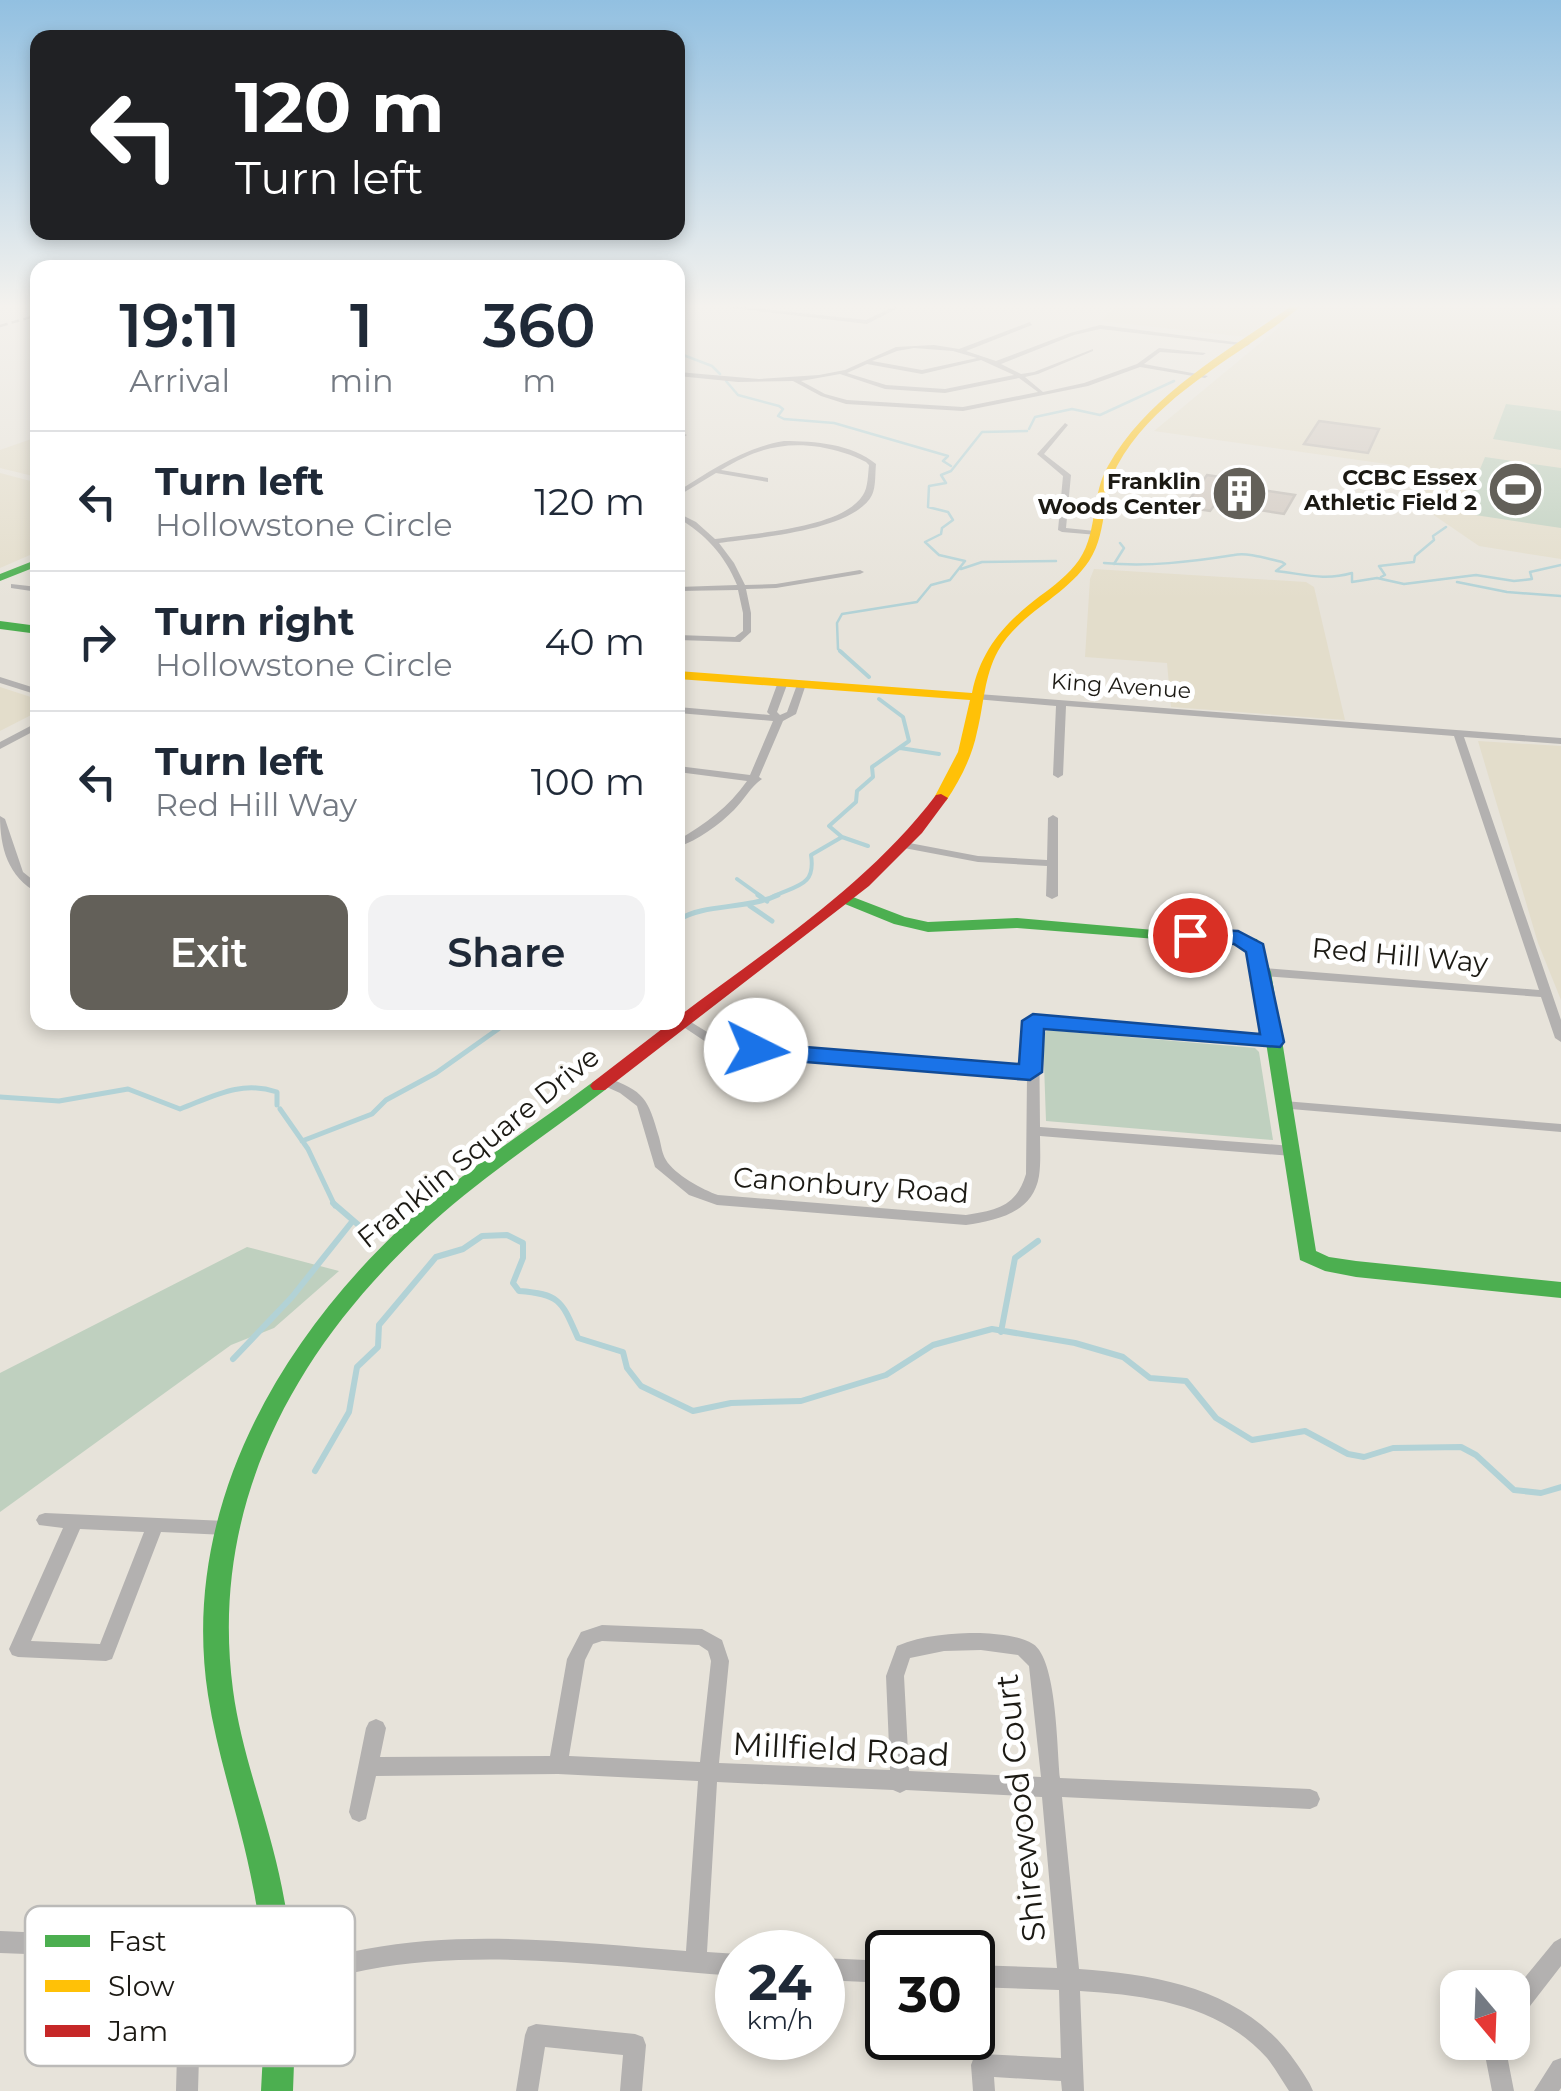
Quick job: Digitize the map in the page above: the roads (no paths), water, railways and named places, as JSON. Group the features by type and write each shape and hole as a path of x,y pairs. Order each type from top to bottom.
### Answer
{"street":[{"path":"892,405 943,409 990,405"},
{"name":"Franklin Square Drive","path":"685,1020 846,899 904,845 954,778 968,743 984,668 1003,634 1071,576 1085,558 1095,533 1106,480 1120,453 1134,434 1170,405"},
{"path":"1065,424 1040,454 1067,475 1062,530 1095,533"},
{"path":"685,490 764,443 787,440 848,451 864,457 874,468 868,495 845,514 786,530 717,541"},
{"path":"717,470 765,480"},
{"path":"685,520 717,541 740,589 748,622 747,632 737,640 685,638"},
{"path":"7,582 30,567"},
{"path":"685,589 740,589 860,572"},
{"path":"0,626 30,629"},
{"name":"King Avenue","path":"685,675 1561,741"},
{"path":"0,680 30,689"},
{"path":"779,719 772,712 792,683"},
{"path":"685,711 779,719 791,714 792,683"},
{"path":"1058,775 1061,704"},
{"path":"685,840 728,813 756,779 779,719"},
{"path":"0,746 30,729"},
{"path":"1458,733 1561,1038"},
{"path":"685,769 756,779"},
{"path":"1052,896 1053,818"},
{"path":"0,819 18,874 30,884"},
{"path":"904,845 978,859 1052,863"},
{"path":"846,899 928,928 1018,923 1238,938 1256,949 1263,972 1307,1254 1356,1269 1561,1290"},
{"name":"Red Hill Way","path":"1263,972 1544,994"},
{"name":"Canonbury Road","path":"604,1081 643,1104 660,1164 694,1192 717,1200 920,1220 980,1219 1006,1212 1029,1188 1033,1021 1272,1042"},
{"path":"685,1024 713,1041 738,1048 1030,1072"},
{"name":"Franklin Square Drive","path":"270,1906 216,1658 218,1569 242,1465 258,1427 276,1390 324,1320 367,1271 416,1226 671,1030"},
{"path":"1284,1105 1561,1128"},
{"path":"1033,1130 1292,1152"},
{"path":"45,1520 226,1528"},
{"path":"74,1522 18,1649 106,1653 155,1525"},
{"path":"558,1765 582,1642 602,1633 702,1637 716,1646 720,1661 708,1774 696,1963"},
{"name":"Shirewood Court","path":"900,1782 895,1676 903,1652 928,1644 1018,1646 1039,1665 1069,1981 1072,2080"},
{"path":"359,1812 376,1728"},
{"name":"Millfield Road","path":"368,1766 558,1765 1310,1799"},
{"path":"0,1942 25,1943"},
{"path":"1530,1988 1561,1949"},
{"path":"355,1961 424,1952 715,1964"},
{"path":"995,1977 1156,1988 1214,2003 1270,2043 1302,2091"},
{"path":"527,2091 536,2035 635,2045 631,2091"},
{"path":"1497,2060 1503,2091"},
{"path":"187,2091 188,2066"},
{"name":"Franklin Square Drive","path":"277,2066 277,2091"},
{"path":"984,2091 982,2066 1072,2080"},
{"path":"1546,2091 1561,2068"}],"waterway":[{"path":"774,405 783,409 778,416 784,419 834,423 948,456 943,461 951,466"},
{"path":"1029,429 1035,417 1072,409 1100,415 1123,405"},
{"path":"843,653 838,649 837,623 842,614 917,602 931,585 950,580 965,561 939,555 925,542 941,534 942,528 953,520 948,512 928,507 929,486 946,483 941,475 951,471 982,432 1027,431"},
{"path":"1381,577 1385,575 1379,566 1414,562 1415,556 1434,540 1433,536 1446,527"},
{"path":"1114,563 1124,548 1120,543"},
{"path":"1114,563 1169,563 1245,554 1285,564 1276,571 1323,577 1352,573 1352,582 1377,578 1404,584 1476,575 1514,581 1532,579 1530,572 1561,565"},
{"path":"961,569 982,562 1056,561"},
{"path":"1104,563 1114,563"},
{"path":"1457,582 1507,592 1561,596"},
{"path":"840,651 869,677"},
{"path":"842,837 829,826 856,802 857,791 873,777 872,767 909,741 903,717 879,699"},
{"path":"900,748 939,754"},
{"path":"772,897 803,883 811,873 811,855 842,837"},
{"path":"842,837 868,846"},
{"path":"737,879 762,897"},
{"path":"758,895 766,900"},
{"path":"766,900 778,895"},
{"path":"685,917 766,900"},
{"path":"750,906 772,921"},
{"path":"302,1141 372,1114 386,1100 436,1073 497,1030"},
{"path":"0,1097 59,1101 128,1089 180,1109 228,1091 251,1088 277,1092 277,1105"},
{"path":"280,1109 302,1141"},
{"path":"302,1141 334,1204"},
{"path":"334,1204 362,1228"},
{"path":"233,1359 292,1297 351,1223"},
{"path":"315,1471 349,1412 357,1367 378,1347 379,1325 436,1257 463,1249 482,1236 507,1235 523,1243 523,1258 513,1283 519,1291 558,1302 578,1338 623,1352 627,1368 641,1386 693,1411 731,1403 801,1401 886,1375 933,1345 992,1329 1001,1331"},
{"path":"1001,1331 1015,1258 1038,1241"},
{"path":"1001,1331 1075,1343 1123,1357 1150,1378 1186,1381 1216,1418 1252,1440 1305,1431 1348,1454 1364,1457 1393,1448 1461,1447 1476,1455 1514,1490 1541,1493 1561,1487"}],"place":[{"name":"CCBC Essex Athletic Field 2","path":"1516,490"},
{"name":"Franklin Woods Center","path":"1240,494"}]}
